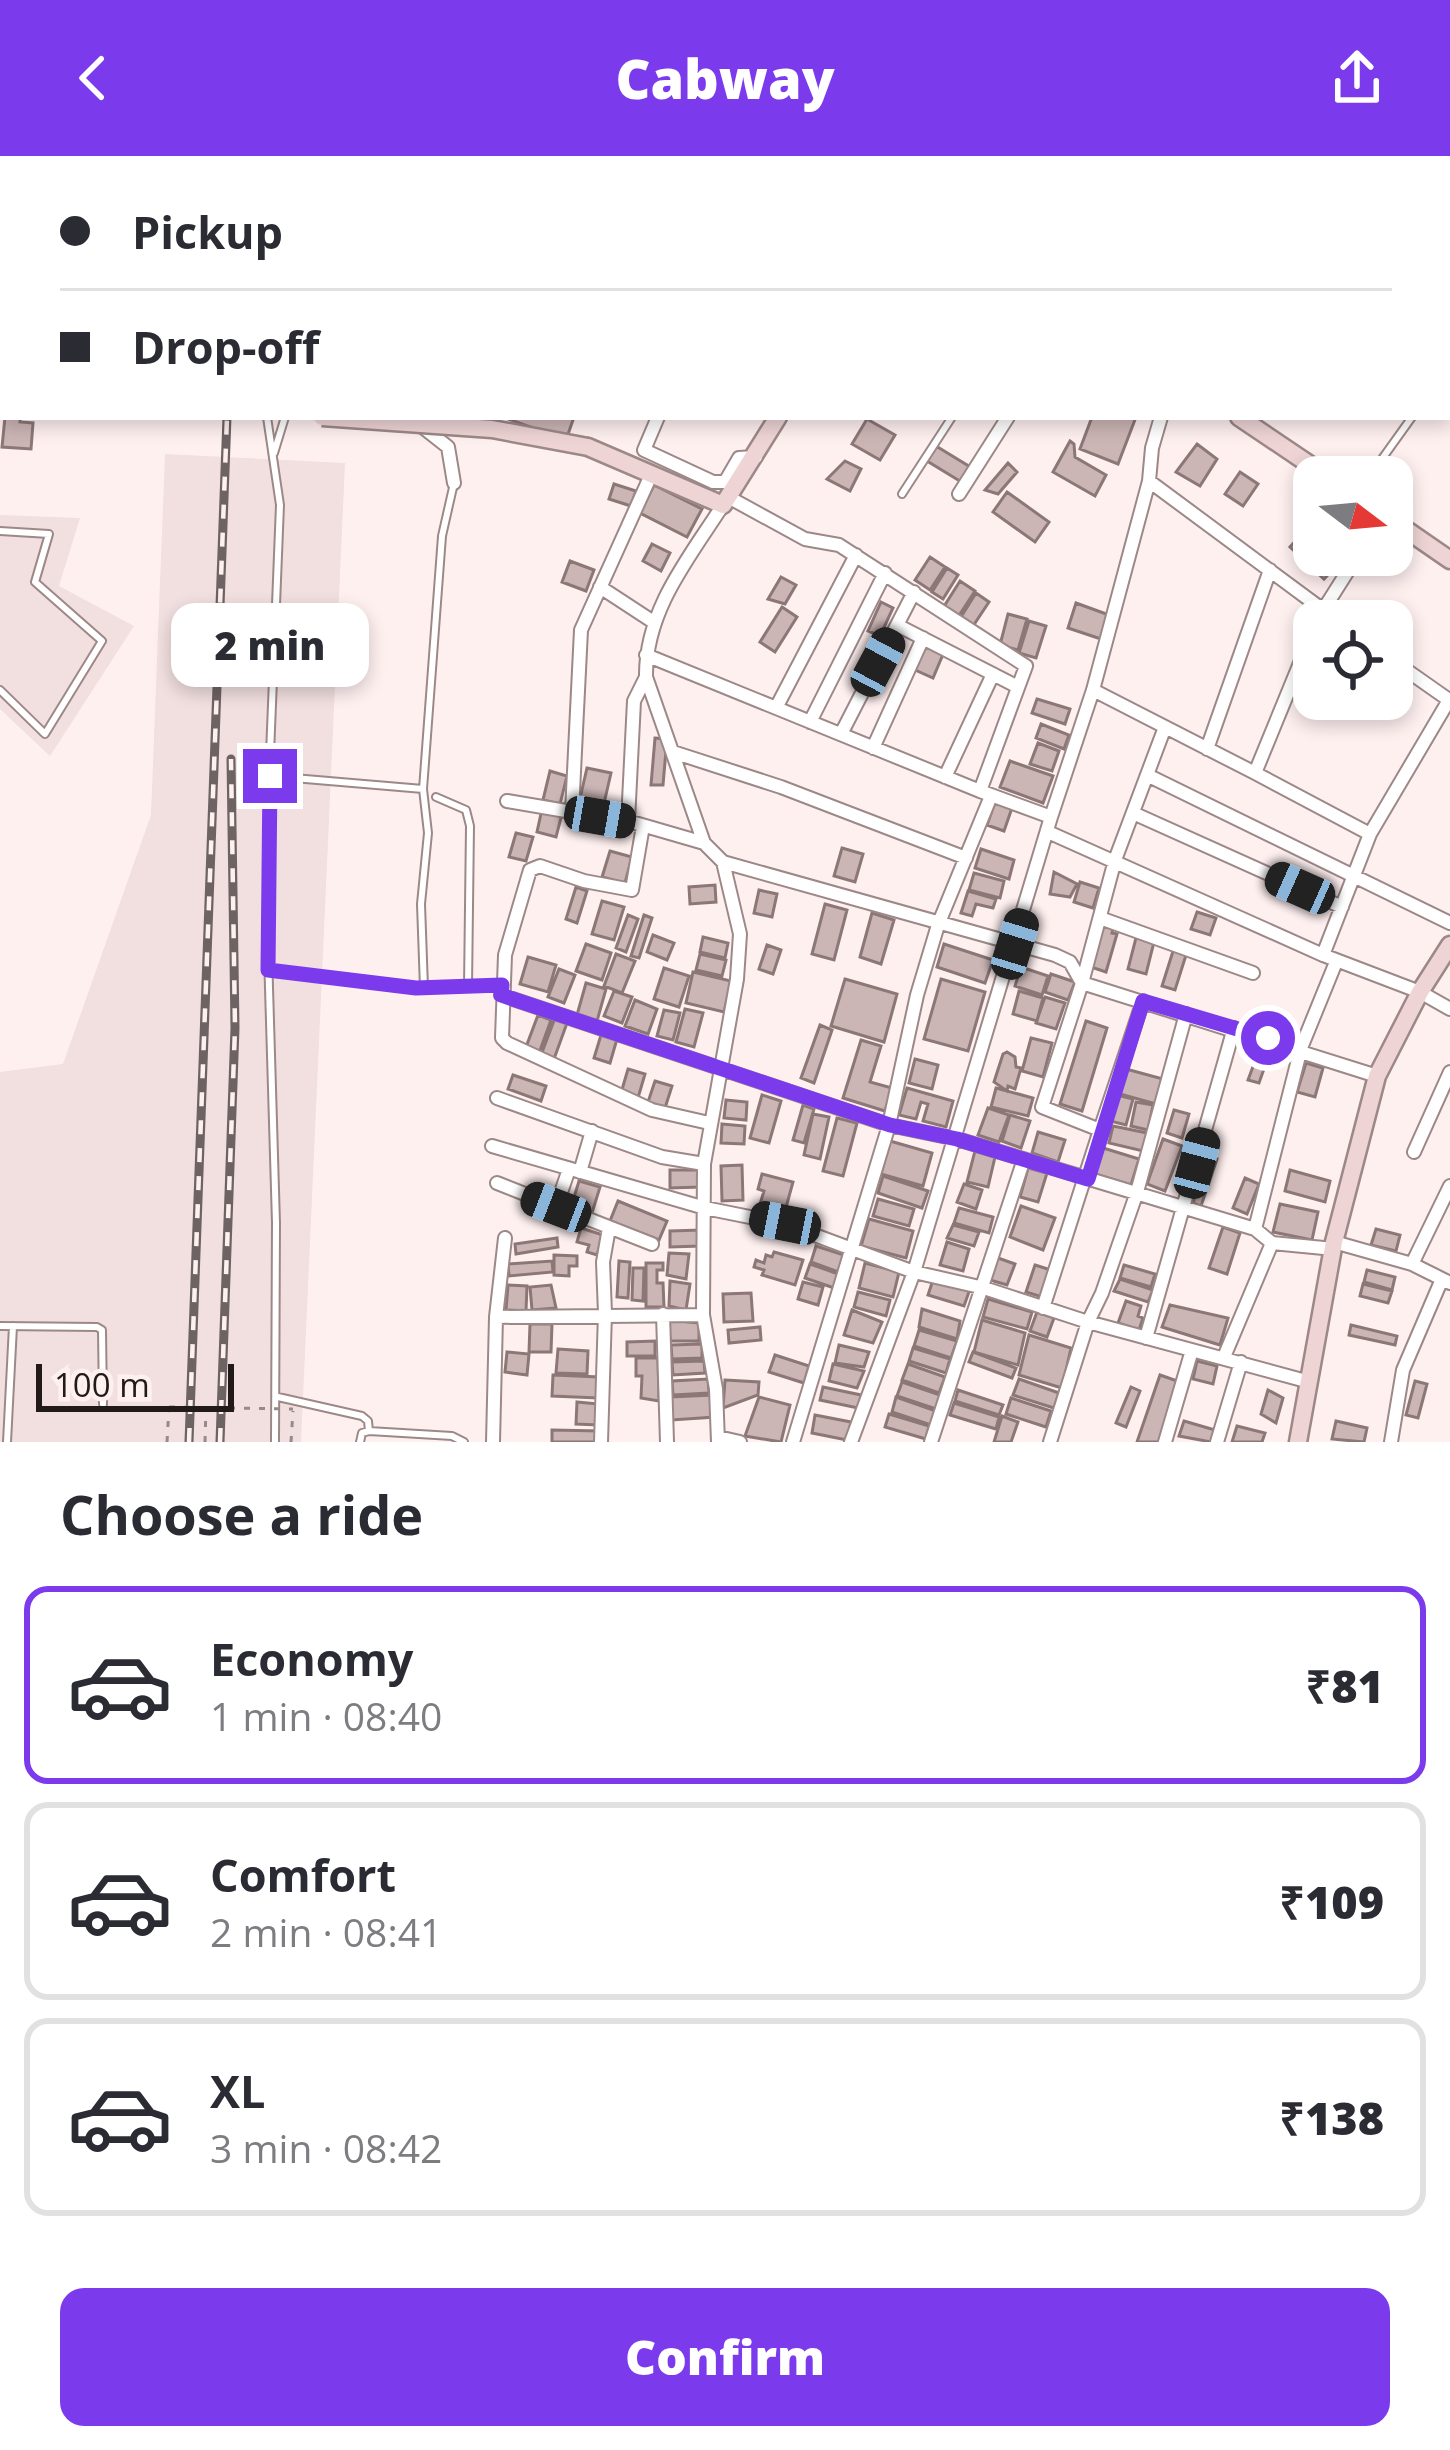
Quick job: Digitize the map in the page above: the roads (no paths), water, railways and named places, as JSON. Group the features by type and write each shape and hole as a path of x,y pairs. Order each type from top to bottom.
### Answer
{"main road":[{"path":"364,420 492,429 588,447 726,502 776,420"},
{"path":"1243,420 1297,456"},
{"path":"1413,534 1450,560"},
{"path":"1298,1442 1334,1246 1377,1076 1450,945"}],"street":[{"path":"414,420 448,447 454,483"},
{"path":"657,420 646,452 713,482 725,482 739,458 756,457"},
{"path":"959,494 1006,420"},
{"path":"850,1442 914,1273 957,1139 1093,690 1149,481 1151,448 1160,420"},
{"path":"572,812 581,630 651,475"},
{"path":"1149,481 1270,571 1298,600"},
{"path":"793,1442 890,1125 917,995 938,925 966,858 1026,666 834,542 805,539 726,502 661,602 646,655 646,677 704,843 724,862 938,925 1015,944 1070,962 1082,983 1377,1076"},
{"path":"776,708 856,555"},
{"path":"1207,748 1270,571"},
{"path":"810,722 885,573"},
{"path":"600,587 655,623"},
{"path":"841,734 914,592"},
{"path":"897,625 1018,687"},
{"path":"873,748 923,638"},
{"path":"646,655 1051,817"},
{"path":"945,777 993,674"},
{"path":"1255,1229 1300,1048 1342,907 1370,834 1449,700 1413,675"},
{"path":"628,821 634,700 646,677"},
{"path":"1255,773 1293,681"},
{"path":"1093,690 1370,834"},
{"path":"1100,1130 1042,1107 1115,860 1165,727"},
{"path":"673,752 781,787 966,858"},
{"path":"1147,775 1450,923"},
{"path":"507,801 628,821 704,843"},
{"path":"1133,813 1342,907"},
{"path":"643,826 632,890 540,866 530,870 514,914 500,1030 506,1043 652,1110 709,1123"},
{"path":"1048,832 1450,1009"},
{"path":"724,862 740,934 723,1070 704,1164 703,1315 716,1389 718,1440 740,1442"},
{"path":"1100,918 1253,973"},
{"path":"502,990 890,1125 957,1139 1255,1229 1272,1243 1334,1246 1412,1264 1446,1281 1403,1370 1391,1442"},
{"path":"1043,1308 1143,1001"},
{"path":"1050,1442 1137,1192 1186,1014"},
{"path":"1146,1338 1234,1028"},
{"path":"1414,1152 1444,1098 1450,1072"},
{"path":"497,1099 662,1156 704,1164"},
{"path":"556,1207 592,1131"},
{"path":"492,1146 705,1208 785,1223 914,1273 984,1288 1088,1322 1306,1381"},
{"path":"931,1442 1024,1159"},
{"path":"497,1184 652,1244"},
{"path":"1412,1264 1449,1188"},
{"path":"601,1442 603,1262 609,1228"},
{"path":"493,1442 496,1316 505,1238"},
{"path":"1224,1357 1272,1243"},
{"path":"663,1314 667,1442"},
{"path":"496,1316 703,1315"},
{"path":"1165,1442 1192,1350"},
{"path":"1217,1442 1241,1362"}],"lane":[{"path":"267,420 280,505 268,970 274,1442"},
{"path":"273,454 284,420"},
{"path":"902,494 950,420"},
{"path":"1384,456 1410,420"},
{"path":"424,988 421,904 428,833 423,789 442,536 454,483"},
{"path":"0,531 49,534 35,582 101,640 46,734 0,690"},
{"path":"270,776 423,789"},
{"path":"436,797 466,810 470,826 467,987"},
{"path":"268,970 424,988 502,990"},
{"path":"0,1326 102,1330 103,1404"},
{"path":"8,1442 13,1326"},
{"path":"276,1397 362,1416 369,1431"},
{"path":"360,1442 362,1433 369,1431 452,1436 464,1442"}],"railway":[{"path":"189,1442 227,420"},
{"path":"220,1442 235,1028 231,759"}]}
